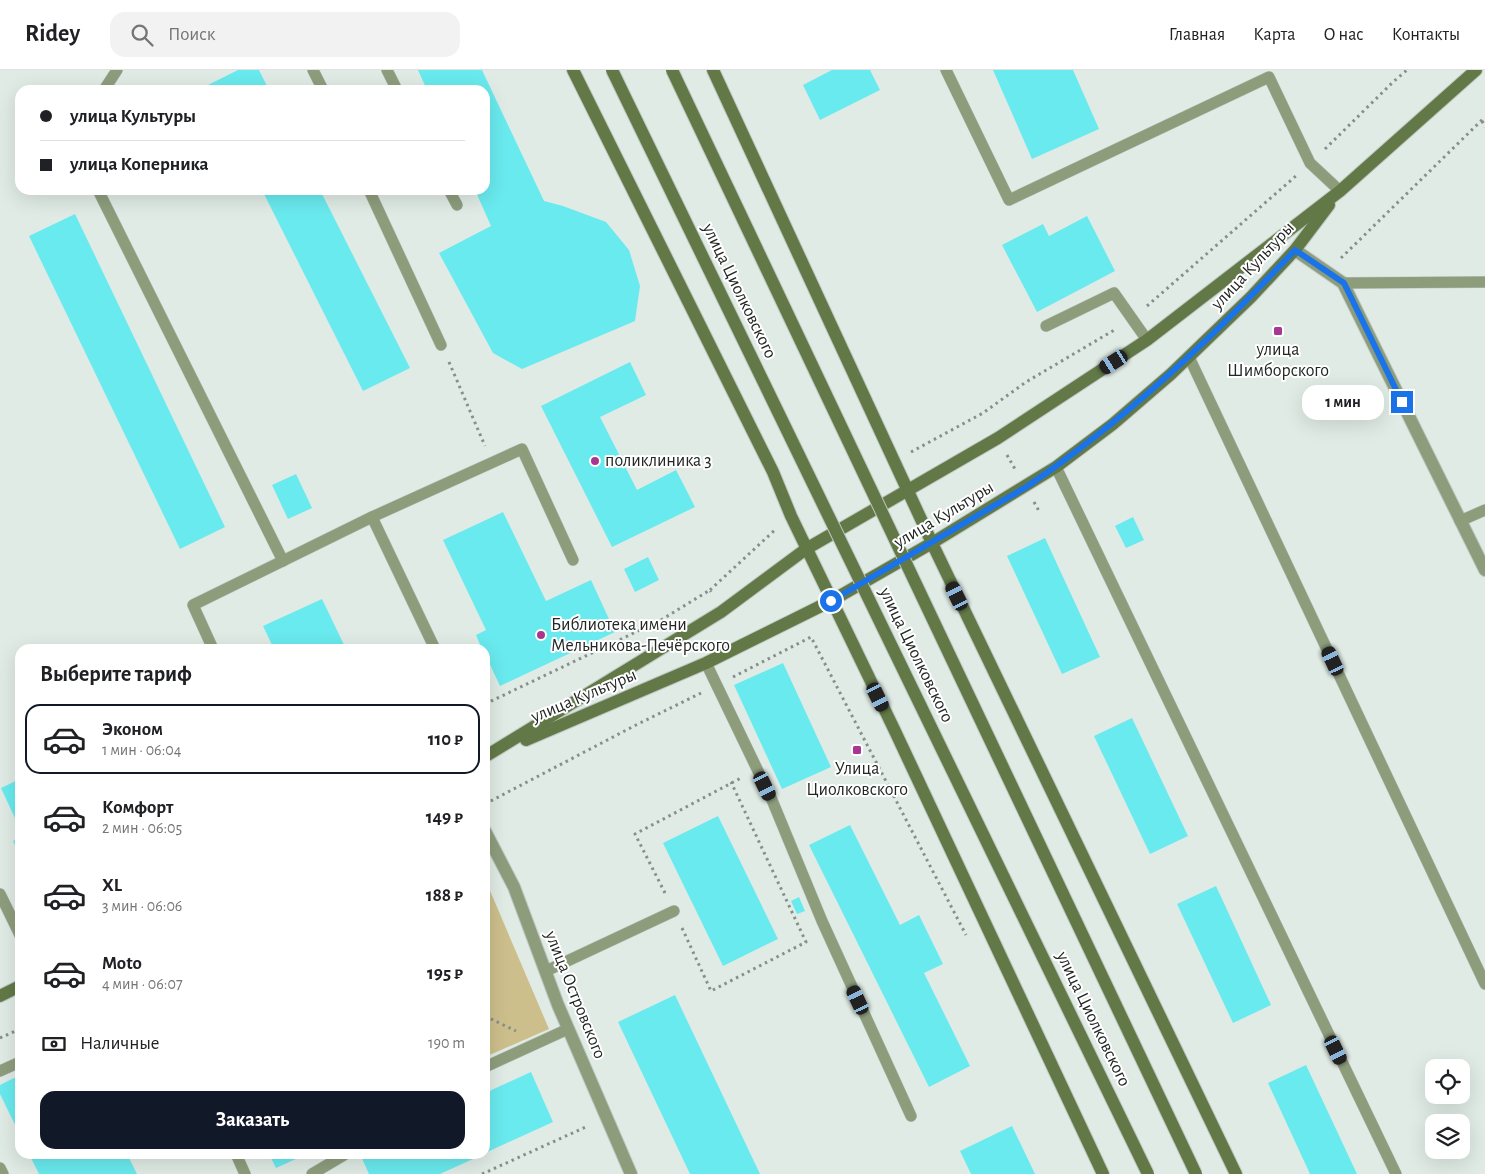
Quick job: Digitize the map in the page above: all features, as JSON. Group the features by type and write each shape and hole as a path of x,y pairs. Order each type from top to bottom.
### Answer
{"main road":[{"name":"улица Циолковского","path":"612,70 1148,1174"},
{"name":"улица Циолковского","path":"672,70 1196,1174"},
{"path":"713,70 893,462 1236,1174"},
{"name":"улица Культуры","path":"490,753 721,612 806,549 908,492 998,438 1147,340 1340,191 1476,70"},
{"path":"576,76 768,463 806,549 894,729 1102,1174"},
{"name":"улица Культуры","path":"490,754 706,663 831,601 1026,487 1113,424 1189,357 1251,297 1295,250 1340,191"},
{"path":"0,996 15,988"}],"street":[{"path":"1295,250 1344,283 1485,570"},
{"name":"улица Островского","path":"490,840 514,888 558,1006 631,1174"}],"lane":[{"path":"107,85 117,70"},
{"path":"313,70 320,85"},
{"path":"387,70 394,85"},
{"path":"946,70 1009,200 1269,77 1310,163 1340,191"},
{"path":"100,195 283,561"},
{"path":"371,195 441,345"},
{"path":"452,195 457,205"},
{"path":"1344,283 1485,282"},
{"path":"1046,326 1114,293 1147,340"},
{"path":"1189,357 1485,984"},
{"path":"211,644 193,605 372,517 522,449 574,560"},
{"path":"1056,467 1396,1174"},
{"path":"1460,521 1485,510"},
{"path":"372,517 433,644"},
{"path":"706,663 772,800 822,921 911,1116"},
{"path":"0,894 15,925"},
{"path":"546,971 674,911"},
{"path":"490,1065 568,1029"},
{"path":"0,1072 15,1064"},
{"path":"238,1159 245,1174"},
{"path":"312,1174 339,1159"},
{"path":"0,1168 3,1174"}],"path":[{"path":"893,462 983,413 1026,382 1132,319 1310,163 1392,82 1407,70"},
{"path":"1327,273 1356,242 1485,117"},
{"path":"1482,121 1485,127"},
{"path":"441,345 492,462"},
{"path":"983,413 1039,511"},
{"path":"710,590 791,516"},
{"path":"490,801 811,637 966,936"},
{"path":"731,782 806,942 711,991 674,911 635,834 731,782"},
{"path":"490,1019 538,1043"},
{"path":"0,1038 15,1030"},
{"path":"482,1174 606,1117"}],"shaded area":[{"path":"490,891 549,1029 490,1055"}],"building":[{"path":"238,70 259,70 266,85 208,85"},
{"path":"418,70 482,70 489,85 425,85"},
{"path":"832,70 870,70 880,90 820,120 803,85"},
{"path":"993,70 1073,70 1099,129 1032,159"},
{"path":"490,87 544,201 606,222 629,250 640,286 635,321 522,369 493,353 439,253 491,226 477,195 490,195"},
{"path":"265,195 323,195 410,368 363,391"},
{"path":"75,214 225,527 180,549 29,236"},
{"path":"1087,216 1115,271 1037,312 1002,245 1043,224 1049,236"},
{"name":"поликлиника 3","path":"630,362 646,395 600,417 637,490 676,470 695,507 612,547 541,406"},
{"path":"296,474 312,508 288,519 272,485"},
{"path":"503,512 546,601 591,580 615,632 500,686 490,665 490,644 480,644 476,635 486,630 443,540"},
{"path":"1133,517 1144,540 1126,548 1115,526"},
{"path":"1045,538 1100,657 1062,674 1007,556"},
{"path":"648,557 659,580 635,592 624,569"},
{"path":"322,599 344,644 272,644 263,626"},
{"path":"783,663 831,767 782,789 734,685"},
{"path":"1132,718 1188,836 1150,854 1094,736"},
{"path":"15,781 15,818 1,788"},
{"path":"718,816 778,939 723,966 663,843"},
{"path":"850,825 900,925 919,915 943,964 924,973 970,1066 929,1087 809,845"},
{"path":"1216,886 1271,1005 1233,1023 1177,904"},
{"path":"799,897 805,911 797,914 791,901"},
{"path":"675,995 760,1174 690,1174 618,1022"},
{"path":"1306,1065 1357,1174 1310,1174 1268,1083"},
{"path":"531,1072 553,1122 490,1151 490,1091"},
{"path":"15,1078 15,1125 0,1094 0,1085"},
{"path":"1012,1126 1035,1174 971,1174 960,1151"},
{"path":"32,1159 130,1159 137,1174 39,1174"},
{"path":"272,1159 296,1159 276,1168"},
{"path":"362,1159 473,1159 440,1174 369,1174"}],"place":[{"name":"улица Шимборского","path":"1278,331"},
{"name":"поликлиника 3","path":"595,461"},
{"name":"Библиотека имени Мельникова-Печёрского","path":"541,635"},
{"name":"Улица Циолковского","path":"857,750"}],"route":[{"path":"831,601 1026,487 1113,424 1171,374 1251,297 1295,250 1344,283 1402,402"}]}
